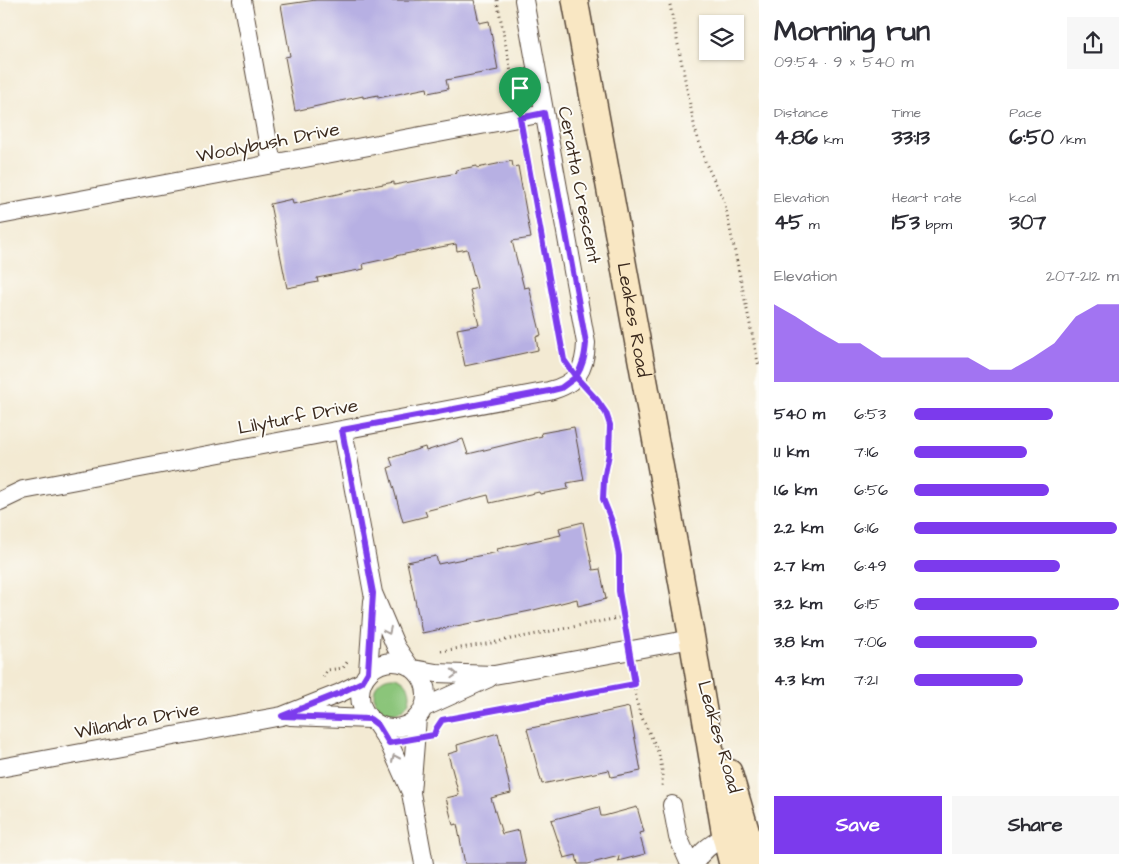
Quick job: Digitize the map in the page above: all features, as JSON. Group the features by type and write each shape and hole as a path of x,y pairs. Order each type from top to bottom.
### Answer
{"main road":[{"name":"Leakes Road","path":"575,0 692,639 725,836 732,864"},
{"name":"Leakes Road","path":"692,639 756,864"}],"street":[{"path":"242,0 272,164"},
{"name":"Ceratta Crescent","path":"524,0 586,343 582,368 576,377"},
{"name":"Woolybush Drive","path":"1,209 272,164 544,113"},
{"name":"Lilyturf Drive","path":"0,501 23,490 549,391 561,388 576,377"},
{"path":"342,430 373,593 396,647 420,676 426,691 420,713 411,793"},
{"name":"Lilyturf Drive","path":"0,488 23,490"},
{"path":"373,593 370,652 365,677 360,690 361,706 389,743 411,793 424,864"},
{"path":"365,677 384,663 402,663 412,668 436,673 494,675 692,639"},
{"path":"374,722 386,728 402,727 420,713 494,675"},
{"name":"Wilandra Drive","path":"0,768 282,716 340,693 365,677"},
{"name":"Wilandra Drive","path":"282,716 374,722"},
{"path":"667,800 678,837 690,864"},
{"path":"694,864 708,846 725,836"}],"path":[{"path":"497,0 564,360 606,413 610,425 609,454 603,499 611,519 618,550 622,617 635,684 636,702 658,751 667,800"},
{"path":"669,0 694,129 706,164 724,200 759,367"},
{"path":"432,652 486,644 622,617"},
{"path":"327,670 343,668 352,655 370,652"},
{"path":"442,720 635,684"}],"green space":[{"path":"392,677 405,682 410,695 405,708 392,713 379,708 374,695 379,682"}],"building":[{"path":"316,0 474,0 479,23 489,21 498,70 446,80 448,89 428,93 427,88 378,98 378,95 363,98 363,96 295,111 285,57 290,56 281,5"},
{"path":"512,161 513,167 518,166 531,238 512,241 524,288 529,287 541,335 536,337 538,350 465,366 457,329 479,325 470,290 477,288 467,249 457,251 456,244 363,264 364,269 317,278 318,282 287,288 270,204 292,199 293,204 373,186 394,182 394,185 457,173 456,170"},
{"path":"574,427 584,480 567,483 568,489 540,494 539,492 490,503 488,495 425,511 427,516 403,522 388,468 393,466 390,458 425,447 426,451 463,439 468,454 542,436 541,433"},
{"path":"583,522 593,570 600,569 606,599 578,606 577,599 530,611 422,633 407,562 436,556 438,564 498,552 497,549 561,535 559,528"},
{"path":"629,707 641,771 611,777 609,770 542,784 527,729"},
{"path":"498,733 511,793 491,798 502,834 519,830 526,864 465,864 457,824 453,825 446,798 459,795 448,754 458,751 457,745"},
{"path":"599,807 601,816 604,816 637,807 644,832 639,833 645,854 618,861 619,856 588,864 578,864 576,855 564,858 551,820"}],"route":[{"path":"520,118 544,113 586,343 582,368 576,377 597,400 606,413 610,425 609,454 604,479 603,499 611,519 617,544 622,617 635,684 442,720 434,735 389,743 378,725 370,719 282,716 340,693 362,682 368,672 373,593 342,430 549,391 561,388 576,377 564,360 520,118"}]}
